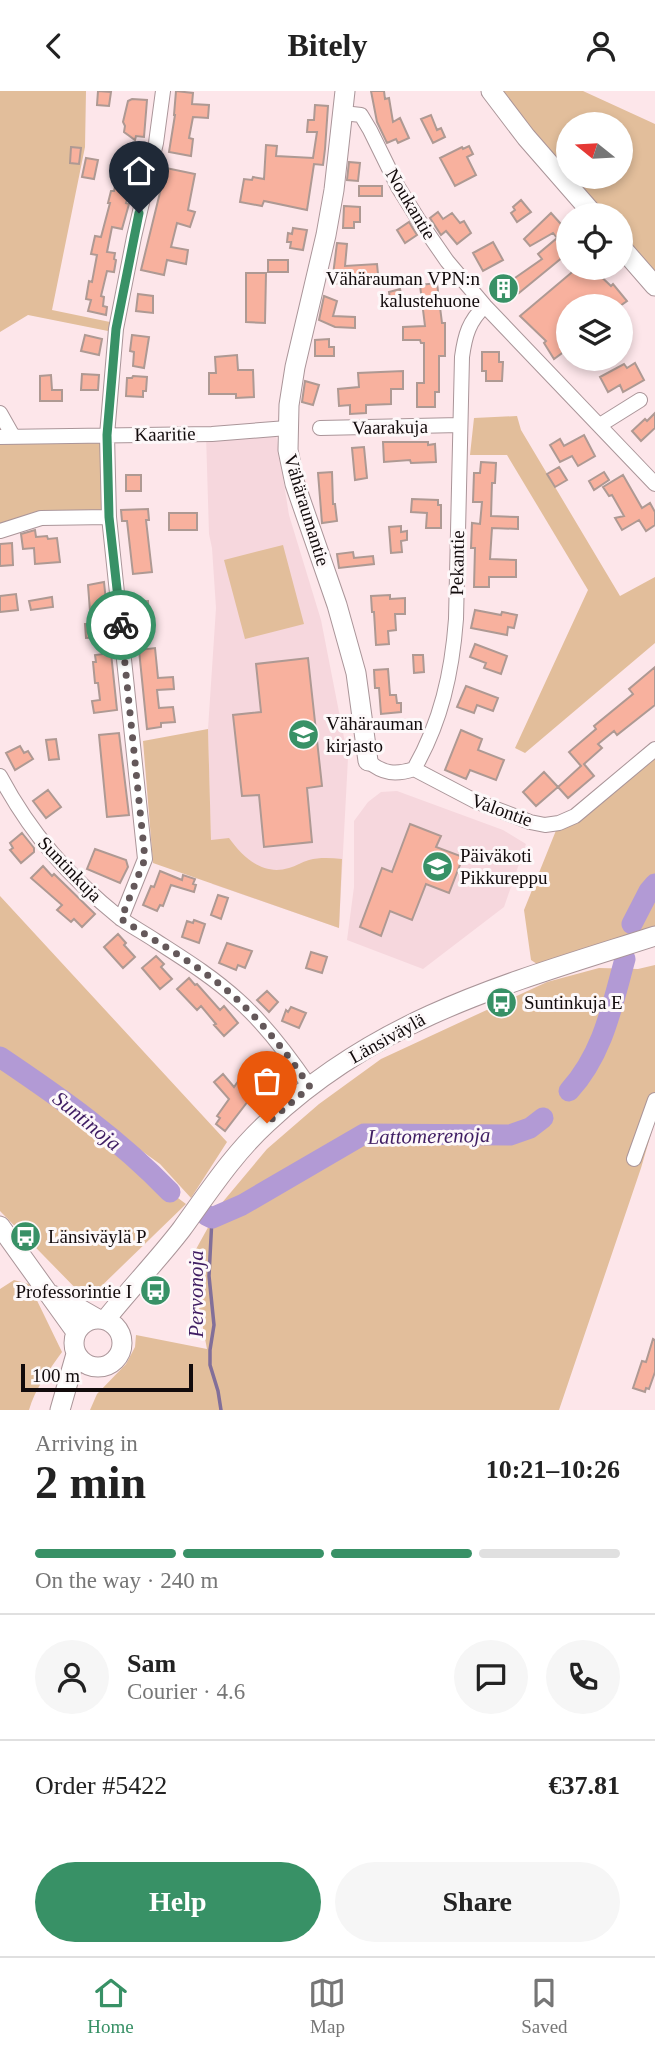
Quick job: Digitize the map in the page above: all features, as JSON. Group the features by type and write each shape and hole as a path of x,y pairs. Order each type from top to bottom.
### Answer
{"main road":[{"name":"Vähäraumantie","path":"345,91 334,190 295,367 287,428 288,450 295,484 337,605 356,673 368,761"},
{"path":"491,91 583,203"},
{"path":"633,261 655,286"},
{"name":"Länsiväylä","path":"107,1322 245,1145 310,1087 353,1056 438,1011 527,977 655,936"},
{"path":"0,1226 76,1332"},
{"path":"52,1295 107,1322 123,1342 120,1355 111,1363 100,1367 82,1360 74,1346 76,1332 84,1322 107,1322"},
{"path":"61,1410 82,1360"}],"street":[{"path":"121,919 145,859 109,517 107,435 116,329 156,143 163,91"},
{"name":"Noukantie","path":"343,113 361,115 398,187 447,261 485,306 655,484"},
{"name":"Pekantie","path":"414,769 433,730 453,660 465,337 473,318 485,306"},
{"path":"600,425 639,400"},
{"path":"0,413 7,437"},
{"name":"Vaarakuja","path":"320,428 460,425"},
{"name":"Kaaritie","path":"7,437 212,434 287,428"},
{"path":"0,531 41,518 109,517"},
{"name":"Valontie","path":"414,769 498,811 545,825 559,824 575,815 655,749"},
{"path":"368,761 385,772 400,773 414,769"},
{"name":"Suntinkuja","path":"0,776 43,844 91,893 121,919 203,972 240,1001 275,1039 310,1087"},
{"path":"634,1159 655,1100"}],"shaded area":[{"path":"0,91 86,91 85,147 52,310 110,322 108,331 28,315 0,332"},
{"path":"494,91 583,91 629,112 556,112 556,166"},
{"path":"634,114 655,124 655,285 633,259 633,203 587,203 575,189 634,189"},
{"path":"517,416 521,430 620,596 655,577 655,643 525,753 515,748 588,590 507,455 470,455 474,418"},
{"path":"275,428 289,515 321,620 348,758 339,928 212,884 208,729 216,608 209,534 206,434"},
{"path":"100,435 102,517 0,528 0,439"},
{"path":"283,545 304,624 245,639 224,560"},
{"path":"208,729 211,840 229,838 247,858 270,869 289,868 317,858 342,859 339,928 153,863 143,741"},
{"path":"655,746 655,927 540,966 531,960 524,910 559,823"},
{"name":"Päiväkoti Pikkureppu","path":"397,791 503,830 526,844 504,907 423,969 347,940 354,887 354,821 368,802 381,792"},
{"path":"0,896 227,1142 191,1198 160,1164 0,1049"},
{"path":"655,965 655,1120 559,1410 90,1410 97,1394 126,1364 135,1347 136,1335 207,1349 190,1260 221,1204 267,1149 319,1104 381,1059 547,982 599,968 638,969"},
{"path":"0,1057 84,1114 186,1204 87,1300 0,1211"},
{"path":"14,1280 29,1284 62,1352 39,1387 29,1410 0,1410 0,1289"}],"building":[{"path":"98,91 111,92 109,106 97,105"},
{"path":"176,91 193,93 192,104 209,105 208,118 193,117 189,138 193,139 191,156 169,152"},
{"path":"371,91 384,91 385,99 389,98 393,122 400,118 409,138 398,143 396,139 387,143 377,122"},
{"path":"147,100 144,137 136,136 135,140 124,132 123,122 128,101"},
{"path":"315,105 328,106 325,149 323,165 314,164 307,210 264,201 262,206 240,202 244,179 264,179 266,145 277,146 276,156 313,158 317,132 307,132 308,120 314,120"},
{"path":"431,115 437,130 441,128 445,137 433,143 421,119"},
{"path":"469,146 473,154 467,157 476,175 455,186 440,158"},
{"path":"71,147 81,148 79,164 70,163"},
{"path":"118,157 138,162 126,203 129,204 122,229 112,227 107,252 115,253 116,260 114,272 107,271 101,296 104,297 103,306 107,307 106,315 88,311 91,300 86,299 97,255 91,254 95,236 101,237 119,168 116,167"},
{"path":"86,158 98,160 94,179 82,177"},
{"path":"349,162 360,163 358,181 347,180"},
{"path":"166,168 195,174 188,210 195,212 190,227 177,223 171,247 188,250 186,264 167,260 164,275 141,270"},
{"path":"359,186 382,186 382,196 359,196"},
{"path":"521,200 531,212 517,222 511,213"},
{"path":"344,206 360,207 360,222 354,222 354,228 343,228"},
{"path":"438,212 443,219 452,213 460,223 464,221 471,233 457,244 446,231 441,235 430,218"},
{"path":"551,213 556,219 556,237 553,233 530,246 524,239"},
{"path":"409,222 417,235 405,243 397,230"},
{"path":"293,228 307,230 303,250 290,248 291,242 287,242 288,233 292,234"},
{"path":"556,239 556,263 519,293 512,280 542,259 538,254"},
{"path":"493,242 503,260 483,271 473,253"},
{"path":"337,243 347,244 345,266 377,264 378,274 351,275 351,285 332,283"},
{"path":"268,260 288,260 288,272 268,272"},
{"path":"246,273 266,273 265,323 246,322"},
{"name":"Vähärauman VPN:n kalustehuone","path":"505,280 512,287 500,298 493,290"},
{"path":"563,280 605,280 611,286 613,284 621,294 556,294 554,359 544,343 546,341 520,316"},
{"path":"437,283 442,323 445,323 445,356 439,356 439,392 435,392 435,407 417,407 417,383 424,383 424,343 420,340 403,340 403,327 425,326 420,285"},
{"path":"400,289 403,302 391,305 389,292"},
{"path":"138,294 153,296 153,313 136,311"},
{"path":"324,296 337,301 333,316 355,317 355,328 335,327 319,320"},
{"path":"85,335 102,339 99,355 81,351"},
{"path":"132,335 149,337 144,368 133,366 134,352 130,351"},
{"path":"329,339 329,347 334,347 334,356 315,356 315,340"},
{"path":"482,352 499,352 499,362 503,362 502,381 486,381 486,371 482,371"},
{"path":"237,355 238,370 253,370 254,397 236,398 236,394 209,394 209,373 216,373 215,357"},
{"path":"635,363 644,380 623,392 620,385 608,392 600,377 611,371 633,371"},
{"path":"403,371 403,389 391,389 391,404 366,405 366,413 350,414 350,405 339,406 338,389 359,387 358,373"},
{"path":"82,374 99,375 98,390 81,390"},
{"path":"51,375 52,390 62,390 62,401 40,401 40,376"},
{"path":"147,377 143,397 126,396 127,378"},
{"path":"305,381 319,385 313,405 302,402"},
{"path":"655,413 655,428 641,441 632,431"},
{"path":"584,435 595,456 578,466 572,456 560,462 550,445 560,439 564,446"},
{"path":"383,442 435,444 436,462 384,462"},
{"path":"364,447 367,478 355,480 352,448"},
{"path":"481,462 496,463 495,483 492,483 491,516 518,517 518,529 492,528 490,559 516,560 516,577 489,577 489,587 474,587 475,548 471,548 472,523 480,524 482,502 473,502 474,473 480,473"},
{"path":"559,467 567,480 555,487 547,474"},
{"path":"332,472 333,504 337,521 322,523 318,473"},
{"path":"604,472 609,480 594,490 589,481"},
{"path":"126,475 141,475 141,491 126,491"},
{"path":"623,475 642,508 650,503 655,512 655,525 646,531 639,520 622,530 615,518 624,516 612,495 609,496 603,487"},
{"path":"412,499 438,500 438,505 441,505 441,528 426,528 427,513 411,512"},
{"path":"148,509 149,520 146,520 152,572 133,574 127,521 122,521 121,510"},
{"path":"169,513 197,513 197,530 169,530"},
{"path":"401,526 401,532 407,531 407,540 401,541 402,552 391,553 389,527"},
{"path":"35,530 36,537 57,538 60,562 35,564 34,548 23,549 21,534"},
{"path":"12,543 13,565 0,566 0,544"},
{"path":"353,552 354,558 373,556 374,564 339,568 337,554"},
{"path":"104,582 109,631 102,631 103,637 86,638 85,624 91,624 88,585"},
{"path":"16,594 18,610 0,612 0,596"},
{"path":"390,595 390,599 405,598 405,614 395,614 396,630 388,631 389,644 376,645 371,596"},
{"path":"52,597 53,607 31,610 29,601"},
{"path":"148,601 150,633 139,634 135,602"},
{"path":"475,610 517,615 514,628 508,627 507,635 471,628"},
{"path":"475,644 507,656 501,674 484,668 486,663 470,657"},
{"path":"155,648 158,678 173,677 174,689 157,690 159,708 173,707 175,722 161,723 161,727 147,729 139,650"},
{"path":"111,653 117,710 94,713 92,701 100,700 93,662 96,662 95,655"},
{"path":"413,655 423,655 424,672 414,673"},
{"path":"308,658 322,786 307,788 312,842 264,847 259,795 242,796 233,715 261,712 256,664"},
{"path":"655,667 655,705 617,735 614,731 598,744 602,748 584,764 594,776 568,798 558,787 581,766 569,752 596,729 594,726 633,694 629,689"},
{"path":"388,669 390,695 396,695 397,703 401,703 401,712 381,714 379,688 375,688 374,670"},
{"path":"466,686 498,698 493,711 477,705 474,713 457,707"},
{"path":"461,730 482,739 478,750 504,760 496,780 470,770 466,779 445,770"},
{"path":"119,733 129,815 107,817 99,735"},
{"path":"56,739 59,759 49,760 46,740"},
{"path":"20,746 24,753 28,751 33,759 15,770 6,753"},
{"path":"544,772 558,787 536,806 523,792"},
{"path":"48,790 61,807 46,818 33,801"},
{"name":"Päiväkoti Pikkureppu","path":"410,824 441,836 436,847 463,857 449,893 426,884 412,920 390,911 381,936 360,927 382,868 392,872"},
{"path":"22,833 34,848 34,852 21,863 10,850 13,848 10,843"},
{"path":"95,849 126,860 128,867 120,883 87,869"},
{"path":"43,866 95,914 82,927 74,919 71,922 57,910 62,905 31,878"},
{"path":"160,871 182,880 183,875 195,879 193,884 196,885 194,892 171,885 163,906 160,905 157,911 143,905"},
{"path":"218,895 228,898 221,919 211,915"},
{"path":"194,920 205,924 199,943 182,937 187,921 193,923"},
{"path":"118,934 135,957 123,968 104,947"},
{"path":"227,943 252,951 245,968 238,965 236,970 219,963"},
{"path":"311,952 327,957 322,973 306,968"},
{"path":"156,956 164,964 161,967 172,979 160,989 142,968"},
{"path":"189,978 220,1010 224,1006 238,1023 224,1036 201,1006 197,1010 177,989"},
{"path":"267,991 278,1002 269,1012 257,1000"},
{"path":"291,1007 306,1013 299,1028 282,1021 286,1010 288,1012"},
{"path":"260,1057 274,1067 225,1131 216,1124 220,1118 217,1116 229,1099 214,1082 223,1074 234,1087 251,1063 255,1066"},
{"path":"653,1339 655,1372 649,1389 646,1388 645,1392 633,1388 642,1361 646,1362"}],"waterway":[{"name":"Lattomerenoja","path":"632,924 655,884"},
{"name":"Lattomerenoja","path":"569,1091 581,1077 605,1029 625,959"},
{"name":"Suntinoja","path":"0,1057 89,1120 170,1192"},
{"name":"Lattomerenoja","path":"206,1215 212,1218 242,1205 364,1134 510,1135 530,1128 543,1118"},
{"name":"Pervonoja","path":"212,1218 209,1276 214,1325 210,1365 221,1410"}],"way so far":[{"path":"121,625 145,859 121,919 203,972 240,1001 291,1060 310,1087 267,1123"}],"place":[{"name":"Vähärauman VPN:n kalustehuone","path":"503,289"},
{"name":"Vähärauman kirjasto","path":"303,734"},
{"name":"Päiväkoti Pikkureppu","path":"437,866"},
{"name":"Suntinkuja E","path":"501,1002"},
{"name":"Länsiväylä P","path":"25,1236"},
{"name":"Professorintie I","path":"155,1291"}],"route":[{"path":"121,625 109,517 107,435 116,329 139,213"}]}
